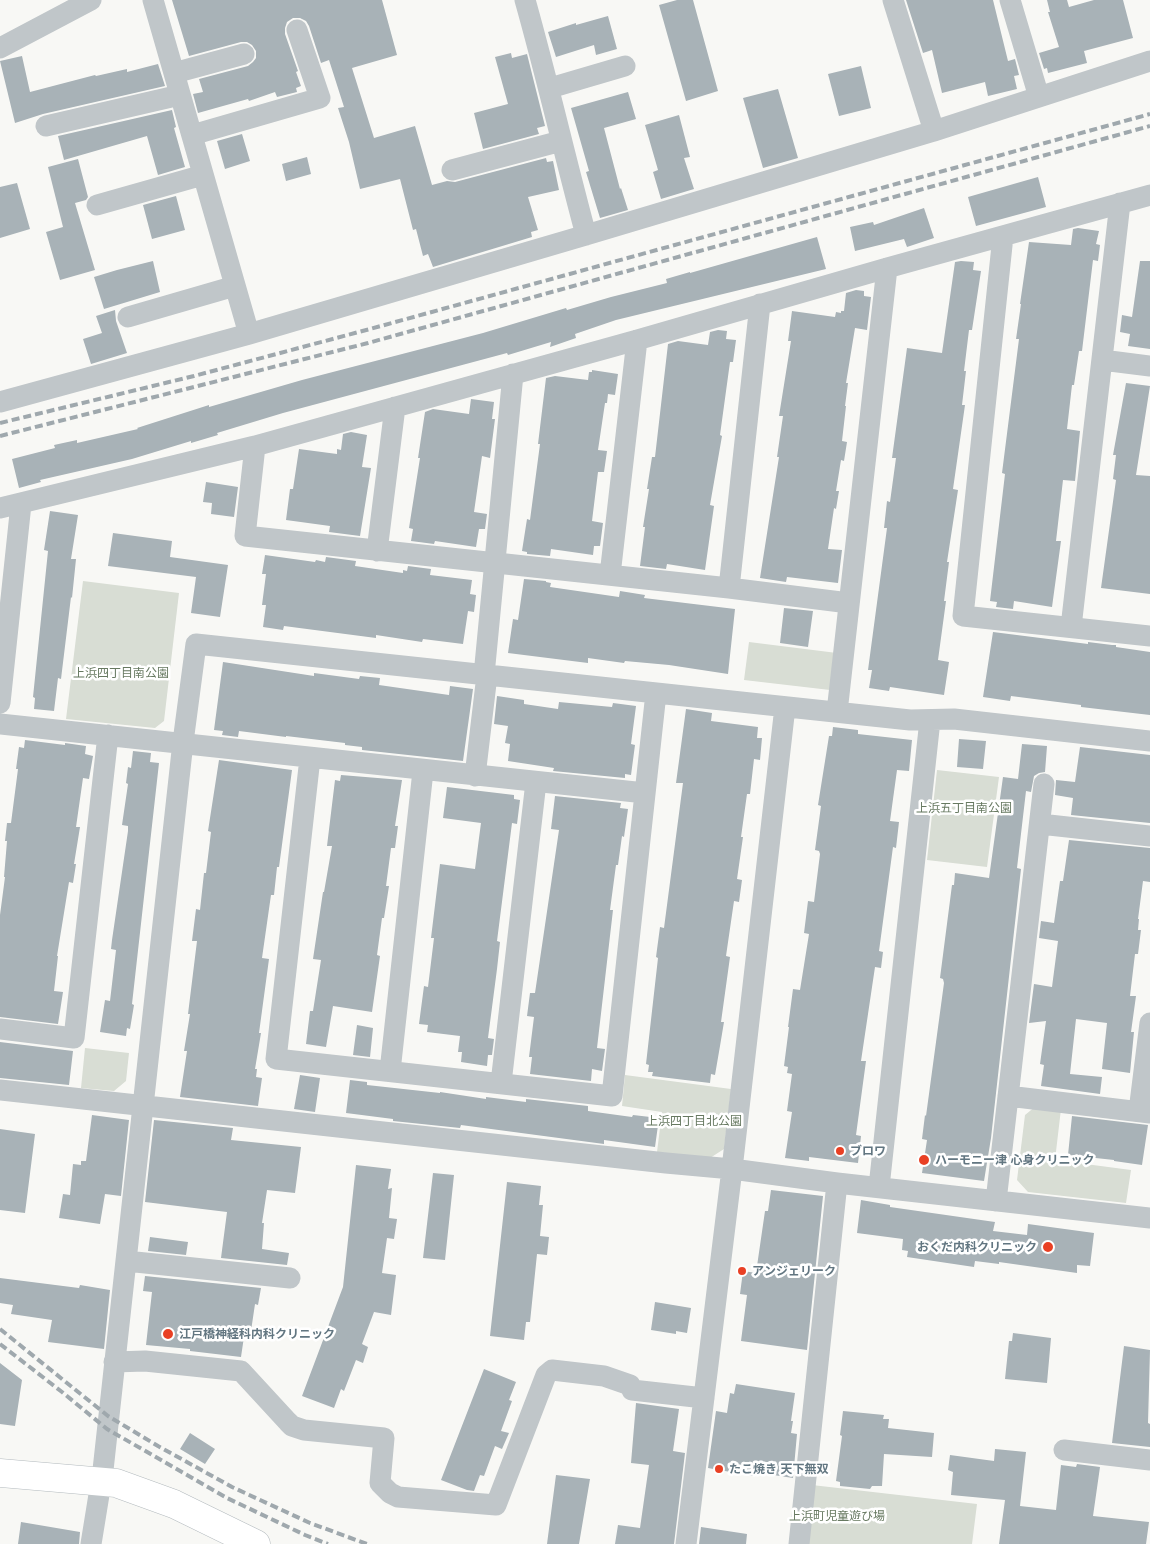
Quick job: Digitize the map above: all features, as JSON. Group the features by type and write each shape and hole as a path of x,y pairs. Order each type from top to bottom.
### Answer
{"street":[{"path":"153,0 249,334"},
{"path":"525,0 550,88 561,141 586,235"},
{"path":"893,0 934,131"},
{"path":"1010,0 1039,97"},
{"path":"0,48 88,1"},
{"path":"192,135 320,98 297,30"},
{"path":"174,73 244,54"},
{"path":"0,402 249,334 586,235 934,131 1150,61"},
{"path":"550,88 625,66"},
{"path":"46,126 180,95"},
{"path":"452,170 561,141"},
{"path":"97,205 203,175"},
{"path":"0,508 255,446 1150,195"},
{"path":"1071,627 1120,203"},
{"path":"1003,236 962,616 1150,636"},
{"path":"836,712 887,268"},
{"path":"128,317 235,286"},
{"path":"728,588 760,304"},
{"path":"610,575 637,340"},
{"path":"1102,360 1150,366"},
{"path":"475,776 513,374"},
{"path":"377,551 394,407"},
{"path":"255,446 245,536 728,588 849,603"},
{"path":"0,704 21,504"},
{"path":"90,1544 103,1470 183,742 196,644 910,720 954,719 1150,741"},
{"path":"310,758 276,1059 612,1096 656,693"},
{"path":"686,1544 732,1169 785,707"},
{"path":"879,1187 930,720"},
{"path":"0,724 183,742 422,771 645,793"},
{"path":"0,1029 74,1038 108,735"},
{"path":"390,1072 422,771"},
{"path":"501,1083 536,782"},
{"path":"996,1201 1044,784"},
{"path":"1040,824 1150,836"},
{"path":"1008,1096 1145,1112 1150,1023"},
{"path":"0,1090 143,1107 732,1169 837,1183 1150,1218"},
{"path":"799,1544 837,1183"},
{"path":"126,1261 290,1278"},
{"path":"114,1362 145,1361 241,1371 292,1426 304,1430 384,1438 380,1483 390,1493 398,1497 496,1505 546,1375 552,1370 604,1376 630,1385 632,1390 704,1398"},
{"path":"1064,1450 1150,1460"},
{"path":"0,1473 116,1482 174,1504 256,1544"}],"green space":[{"name":"上浜四丁目南公園","path":"83,581 179,593 164,721 155,728 66,719"},
{"path":"749,642 837,653 830,690 744,680"},
{"name":"上浜五丁目南公園","path":"937,770 999,777 987,867 927,860"},
{"path":"85,1048 129,1053 126,1081 114,1091 81,1088"},
{"name":"上浜四丁目北公園","path":"625,1075 731,1089 724,1149 710,1158 657,1152 662,1112 622,1106"},
{"path":"1036,1106 1061,1109 1055,1160 1131,1170 1126,1203 1028,1192 1017,1180 1025,1115"},
{"name":"上浜町児童遊び場","path":"812,1485 977,1504 972,1544 807,1544"}],"building":[{"path":"172,0 382,0 397,55 352,68 374,138 415,126 432,185 447,181 455,182 546,158 547,162 553,161 559,190 528,197 538,230 531,232 532,237 433,267 428,254 423,256 416,229 413,230 400,179 360,189 349,142 338,108 344,107 329,60 321,63 306,21 300,18 293,18 287,22 285,28 285,34 298,71 296,72 301,86 296,88 297,92 277,97 275,92 249,101 248,99 198,113 193,94 203,92 199,79 248,66 256,58 256,51 247,42 241,42 189,56"},
{"path":"677,0 693,0 718,91 686,101 659,5"},
{"path":"906,0 993,0 1008,61 1015,59 1019,75 1014,76 1017,89 988,96 985,82 942,93 932,50 923,53"},
{"path":"1047,0 1067,0 1069,7 1094,0 1123,0 1133,38 1084,51 1087,63 1048,73 1047,68 1044,69 1039,53 1059,47 1048,12 1050,12"},
{"path":"608,16 617,49 596,55 594,45 556,57 548,32"},
{"path":"511,53 512,58 527,54 545,126 537,128 539,134 483,149 474,113 508,104 495,57"},
{"path":"22,56 30,92 95,75 127,69 127,72 158,64 165,86 43,114 15,123 0,61"},
{"path":"861,66 871,108 839,116 828,74"},
{"path":"778,89 798,158 763,168 743,98"},
{"path":"628,92 636,119 604,128 620,189 628,210 600,218 586,172 589,171 571,108"},
{"path":"172,110 176,127 174,128 185,167 158,175 147,136 64,160 58,136"},
{"path":"679,115 690,157 684,158 694,189 661,199 653,172 658,170 645,125"},
{"path":"242,134 250,161 225,169 217,141"},
{"path":"307,157 311,174 286,181 282,164"},
{"path":"78,159 88,197 86,200 75,203 95,270 60,280 46,232 63,227 48,167"},
{"path":"1038,177 1046,207 976,226 968,197"},
{"path":"17,183 30,229 0,238 0,187"},
{"path":"176,196 185,230 152,239 143,205"},
{"path":"924,208 934,238 907,247 904,239 855,251 850,227 873,222 874,225"},
{"path":"1073,229 1099,231 1096,244 1100,245 1098,261 1093,260 1082,351 1079,351 1074,385 1072,385 1067,429 1080,431 1075,481 1063,480 1056,541 1061,541 1052,607 1014,601 1013,609 996,607 997,602 990,601 1005,474 1002,473 1019,339 1016,339 1029,242 1071,245"},
{"path":"817,237 826,269 616,320 575,334 576,338 550,347 551,342 508,355 507,353 283,413 191,443 191,441 132,459 40,480 41,482 19,488 12,459 55,448 54,445 77,440 77,443 138,429 209,405 209,407 302,380 483,333 566,308 567,310 667,283 666,279"},
{"path":"153,261 160,292 104,309 94,277"},
{"path":"1140,261 1150,261 1150,349 1128,346 1130,334 1120,332 1122,315 1132,317"},
{"path":"955,262 974,262 973,270 981,271 972,330 969,330 964,371 966,371 962,405 965,405 953,489 958,490 947,562 949,562 944,601 946,601 938,660 949,662 944,695 890,687 889,691 869,688 872,670 868,670 887,528 884,528 887,501 890,502 896,458 892,458 907,348 942,353"},
{"path":"856,290 864,291 864,296 871,297 867,330 855,328 846,383 848,383 842,441 847,442 844,461 841,460 836,491 839,491 836,509 834,508 828,549 842,550 838,583 787,577 786,582 760,578 779,457 777,457 783,416 779,416 791,341 788,341 792,311 835,317 836,312 841,313 841,311 844,311 846,293"},
{"path":"115,310 116,321 127,353 91,364 83,339 102,333 96,316"},
{"path":"718,330 727,331 726,339 736,340 733,362 730,362 720,435 722,436 710,505 714,506 705,570 667,564 666,569 640,566 645,527 643,527 649,489 647,489 652,457 655,457 668,344 678,341 708,345 710,332"},
{"path":"592,370 618,374 615,395 608,394 607,403 605,403 598,450 607,451 604,472 598,472 592,521 603,523 600,546 594,546 593,555 551,549 550,556 527,554 527,552 522,551 527,519 530,520 546,378 555,376 588,380 589,372 592,372"},
{"path":"1126,383 1150,386 1136,475 1150,476 1150,594 1101,588 1116,480 1113,479 1116,455 1113,455"},
{"path":"471,399 494,402 492,419 495,419 490,458 482,456 474,512 487,514 485,529 479,529 476,547 435,541 434,544 411,541 413,529 409,528 425,412 433,409 469,414"},
{"path":"351,432 367,435 362,467 371,468 360,536 329,532 330,526 286,520 290,489 293,489 299,449 337,454 337,449 341,450 343,434"},
{"path":"206,482 238,487 234,517 211,514 212,503 203,502"},
{"path":"50,511 78,515 71,559 76,559 72,598 61,679 58,678 54,711 34,709 35,698 33,697 48,551 44,550"},
{"path":"113,533 172,541 170,557 228,565 220,617 191,613 196,577 108,566"},
{"path":"265,555 315,562 316,560 325,562 326,557 356,561 355,566 403,573 403,570 407,571 408,566 431,569 430,575 472,580 470,594 476,595 474,612 468,611 463,644 423,639 422,642 376,635 376,638 284,626 283,630 263,627 266,605 262,605 266,574 262,574"},
{"path":"524,579 546,581 551,583 550,587 619,597 620,591 645,595 644,598 735,609 728,674 669,665 625,661 624,663 588,658 588,663 508,653 513,619 518,620"},
{"path":"784,608 813,611 808,647 780,643"},
{"path":"993,632 1088,644 1088,642 1116,645 1116,647 1150,652 1150,715 1011,696 1010,701 983,697"},
{"path":"223,662 314,676 314,673 359,679 360,676 380,678 379,685 449,695 450,686 473,689 463,761 362,750 362,747 345,745 345,743 286,736 239,731 238,737 222,735 223,731 214,730"},
{"path":"497,696 524,700 524,704 558,709 559,702 612,707 613,703 636,706 631,744 635,745 631,775 625,774 625,778 553,771 554,768 508,761 510,744 505,743 508,726 494,724"},
{"path":"686,709 712,713 711,721 758,727 757,738 762,738 760,760 754,759 750,794 747,794 737,879 742,880 739,902 734,901 726,956 730,957 721,1022 724,1022 715,1075 711,1074 710,1083 652,1076 653,1072 648,1072 649,1065 646,1064 658,958 656,957 660,927 664,928 683,783 676,783"},
{"path":"833,727 858,730 858,734 912,740 909,771 897,770 890,821 899,822 896,848 893,847 879,951 883,952 881,968 875,967 861,1061 866,1061 856,1135 861,1136 858,1163 809,1157 809,1161 785,1158 792,1112 787,1111 792,1074 787,1073 788,1067 784,1066 788,1027 793,989 800,990 809,934 804,933 808,901 814,902 820,854 819,851 815,850 821,806 818,805 829,736 832,736"},
{"path":"959,739 986,741 983,769 957,767"},
{"path":"25,740 86,746 85,754 93,756 89,779 83,778 76,827 80,827 74,864 76,864 73,883 69,882 57,956 54,991 63,992 58,1024 0,1017 0,915 5,877 7,841 5,841 7,823 11,823 19,747 24,748"},
{"path":"1022,744 1047,746 1045,772 1034,776 1031,792 1026,791 1017,868 1021,869 991,1138 984,1181 922,1173 927,1140 922,1139 944,983 943,979 940,978 952,885 954,885 955,873 989,878 1003,777 1018,779"},
{"path":"1080,747 1150,755 1150,823 1071,815 1073,798 1055,795 1056,780 1075,782"},
{"path":"133,751 151,753 150,762 159,763 132,1004 134,1005 130,1029 127,1028 126,1036 100,1032 105,1000 110,1001 116,950 111,949 128,831 128,826 122,825 128,784 126,783 128,767 131,768"},
{"path":"219,760 292,770 279,867 277,867 274,895 271,895 262,958 269,959 255,1069 257,1069 256,1077 262,1078 258,1106 180,1097 187,1051 184,1051 190,1014 188,1014 197,941 192,941 196,909 200,910 204,873 206,873 211,832 208,831"},
{"path":"341,775 402,780 395,826 398,826 395,848 391,848 386,886 389,886 377,955 380,956 372,1012 333,1006 326,1047 306,1044 310,1011 313,1011 321,960 313,959 332,846 327,846 335,780 340,781"},
{"path":"447,787 514,795 514,799 520,800 517,824 512,823 497,941 500,942 488,1038 494,1039 492,1055 488,1055 487,1066 461,1062 462,1052 458,1052 460,1036 427,1032 428,1025 419,1024 424,986 428,987 434,938 431,938 440,864 475,869 481,823 443,818"},
{"path":"555,796 621,803 620,808 628,809 618,865 616,865 610,910 613,910 597,1048 605,1049 602,1071 592,1069 591,1081 530,1074 532,1057 529,1057 534,1017 527,1016 530,993 535,993 559,830 551,829"},
{"path":"1069,840 1150,848 1150,882 1143,881 1138,919 1138,930 1141,930 1138,954 1135,954 1130,996 1136,996 1131,1032 1134,1032 1130,1073 1102,1069 1107,1023 1076,1019 1070,1074 1102,1077 1100,1094 1041,1086 1044,1065 1040,1064 1046,1021 1029,1023 1034,984 1052,987 1058,941 1039,938 1041,921 1054,923 1060,881 1063,881"},
{"path":"357,1025 373,1028 370,1057 353,1055"},
{"path":"0,1042 73,1051 69,1085 0,1078"},
{"path":"300,1075 320,1078 315,1112 294,1109"},
{"path":"350,1080 367,1082 367,1085 440,1092 486,1099 486,1097 526,1102 526,1099 588,1106 588,1111 632,1117 633,1115 659,1118 655,1147 604,1140 604,1144 461,1125 460,1128 393,1121 393,1119 346,1113"},
{"path":"92,1115 129,1120 121,1196 105,1194 100,1224 59,1218 63,1194 70,1195 73,1164 81,1165 81,1161 86,1161"},
{"path":"1072,1116 1148,1125 1142,1165 1068,1155"},
{"path":"154,1120 233,1128 231,1140 301,1147 295,1193 267,1190 262,1223 264,1223 262,1249 289,1253 287,1265 221,1258 227,1212 145,1202"},
{"path":"0,1129 35,1134 25,1213 0,1210"},
{"path":"356,1165 391,1169 388,1189 392,1188 389,1218 397,1219 394,1239 387,1238 382,1273 396,1275 391,1315 374,1312 362,1344 368,1347 363,1363 356,1360 344,1391 341,1389 334,1408 302,1396 343,1287"},
{"path":"433,1173 454,1175 445,1260 423,1258"},
{"path":"507,1182 541,1186 539,1205 543,1205 540,1236 549,1237 547,1255 537,1254 530,1322 526,1322 524,1340 490,1336"},
{"path":"771,1190 823,1196 807,1350 741,1341 747,1295 740,1294 743,1271 756,1273 765,1211 768,1211"},
{"path":"861,1200 890,1205 890,1207 995,1222 993,1231 1027,1235 1028,1224 1094,1233 1090,1266 1077,1265 1077,1273 999,1262 999,1264 975,1261 974,1267 907,1257 908,1251 902,1250 903,1239 857,1233"},
{"path":"150,1237 188,1242 186,1255 148,1251"},
{"path":"145,1276 261,1288 258,1305 255,1304 251,1331 245,1330 241,1357 190,1351 190,1349 146,1345 152,1292 143,1291"},
{"path":"0,1278 79,1288 80,1285 110,1290 104,1349 48,1342 52,1320 11,1314 13,1305 0,1303"},
{"path":"655,1302 691,1308 687,1333 676,1331 676,1334 651,1330"},
{"path":"1013,1333 1051,1338 1047,1383 1005,1379 1009,1341 1012,1341"},
{"path":"1124,1346 1150,1350 1148,1423 1150,1424 1150,1447 1112,1443"},
{"path":"0,1363 22,1380 15,1426 0,1424"},
{"path":"484,1369 516,1382 509,1400 512,1401 501,1431 509,1433 502,1449 495,1446 484,1476 480,1475 474,1491 441,1480"},
{"path":"736,1384 795,1393 791,1421 793,1421 791,1433 797,1434 793,1478 754,1472 753,1476 708,1468 716,1411 727,1413 730,1393 734,1394"},
{"path":"636,1403 679,1409 673,1451 685,1453 674,1544 615,1544 618,1525 640,1528 649,1465 631,1463"},
{"path":"843,1411 884,1415 883,1419 889,1419 888,1428 934,1433 932,1457 884,1454 882,1486 872,1486 870,1489 840,1486 840,1482 836,1481"},
{"path":"190,1433 215,1449 205,1464 180,1449"},
{"path":"995,1449 1026,1452 1020,1506 1056,1510 1061,1465 1076,1467 1077,1464 1100,1467 1093,1516 1149,1522 1146,1544 999,1544 1005,1500 951,1495 953,1472 948,1470 950,1455 994,1461"},
{"path":"556,1475 590,1479 579,1544 547,1544"},
{"path":"21,1522 80,1532 79,1544 18,1544"},
{"path":"701,1527 747,1534 746,1544 699,1544"}],"railway":[{"path":"0,423 194,376 370,329 1150,114"},
{"path":"0,436 368,343 1150,126"},
{"path":"0,1329 108,1416 158,1446 232,1487 310,1523 367,1544"},
{"path":"0,1344 107,1429 227,1498 328,1544"}],"place":[{"name":"ブロワ","path":"840,1151"},
{"name":"ハーモニー津 心身クリニック","path":"924,1160"},
{"name":"おくだ内科クリニック","path":"1048,1247"},
{"name":"アンジェリーク","path":"742,1271"},
{"name":"江戸橋神経科内科クリニック","path":"168,1334"},
{"name":"たこ焼き 天下無双","path":"719,1469"}]}
